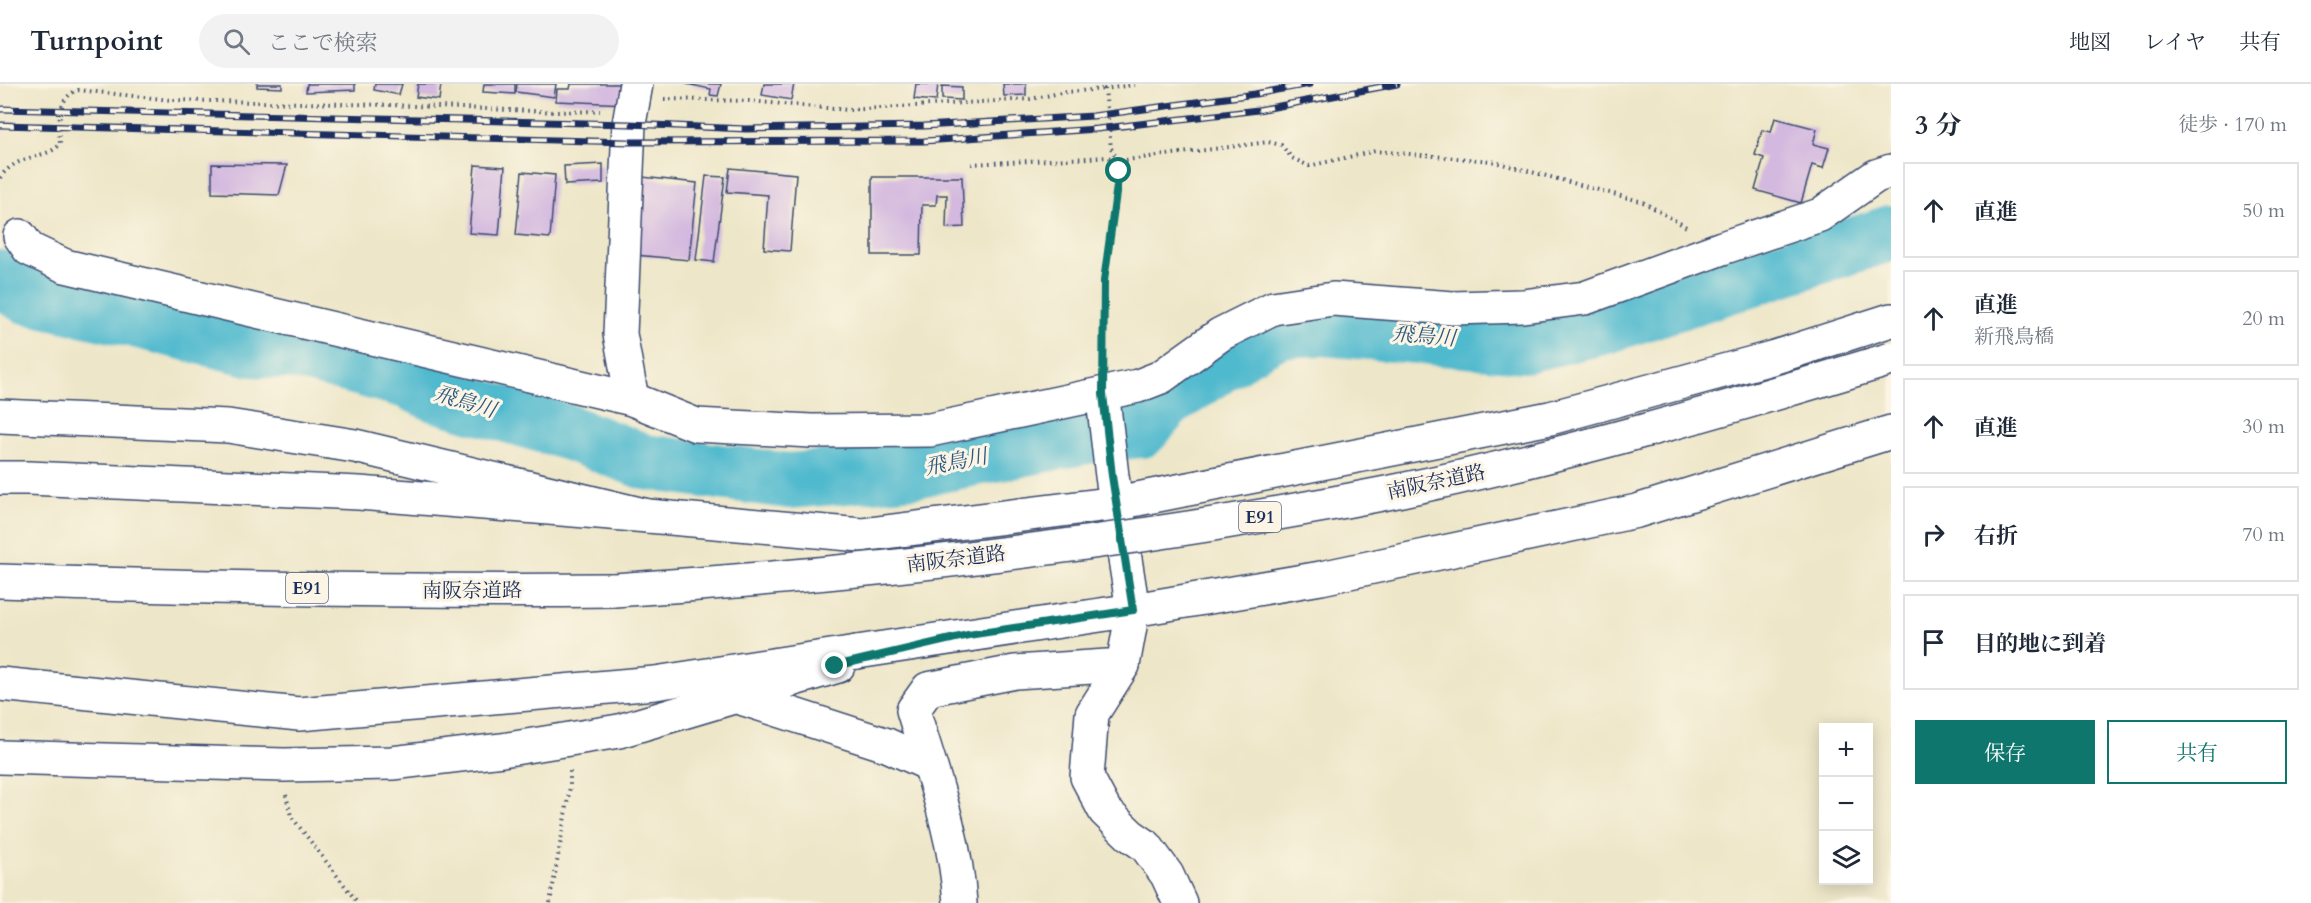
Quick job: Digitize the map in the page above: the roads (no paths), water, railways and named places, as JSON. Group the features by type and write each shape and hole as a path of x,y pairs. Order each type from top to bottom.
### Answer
{"main road":[{"path":"632,399 620,334 633,97"},
{"path":"20,237 29,249 65,266 632,399 696,425 811,431 930,430 1103,396 1138,386 1161,377 1221,334 1273,308 1333,299 1453,308 1523,306 1585,298 1820,215 1876,176 1891,171"},
{"path":"0,478 29,477 359,493 861,535 1114,490 1550,418 1775,357 1891,320"},
{"name":"南阪奈道路","path":"0,580 135,586 492,591 614,580 736,563 866,552 1100,526 1389,473 1521,444 1759,380 1891,341"},
{"name":"南阪奈道路","path":"0,562 490,572 614,580 738,582 867,569 1102,541 1262,516 1394,491 1525,462 1764,397 1891,359"},
{"path":"1103,396 1114,490 1133,610 1123,664 1092,714 1087,777 1105,811 1130,835 1146,846 1167,875 1180,903"},
{"path":"0,416 228,426 355,446 648,516"},
{"path":"0,684 299,714 655,682 1133,610 1321,578 1637,511 1891,432"},
{"path":"0,758 279,765 392,763 501,750 620,731 835,666 968,635"},
{"path":"960,903 945,813 914,710 928,689 1015,672 1123,664"},
{"path":"735,696 887,746 929,764"}],"waterway":[{"name":"飛鳥川","path":"0,278 26,296 252,349 298,352 407,381 435,394 570,433 645,462 789,481 914,470 1087,436 1141,430 1167,401 1247,347 1279,330 1323,328 1525,345 1602,327 1891,233"}],"railway":[{"path":"0,109 629,124 746,129 924,126 1093,116 1255,94 1310,84"},
{"path":"0,125 628,142 924,141 1097,129 1258,110 1397,84"}]}
